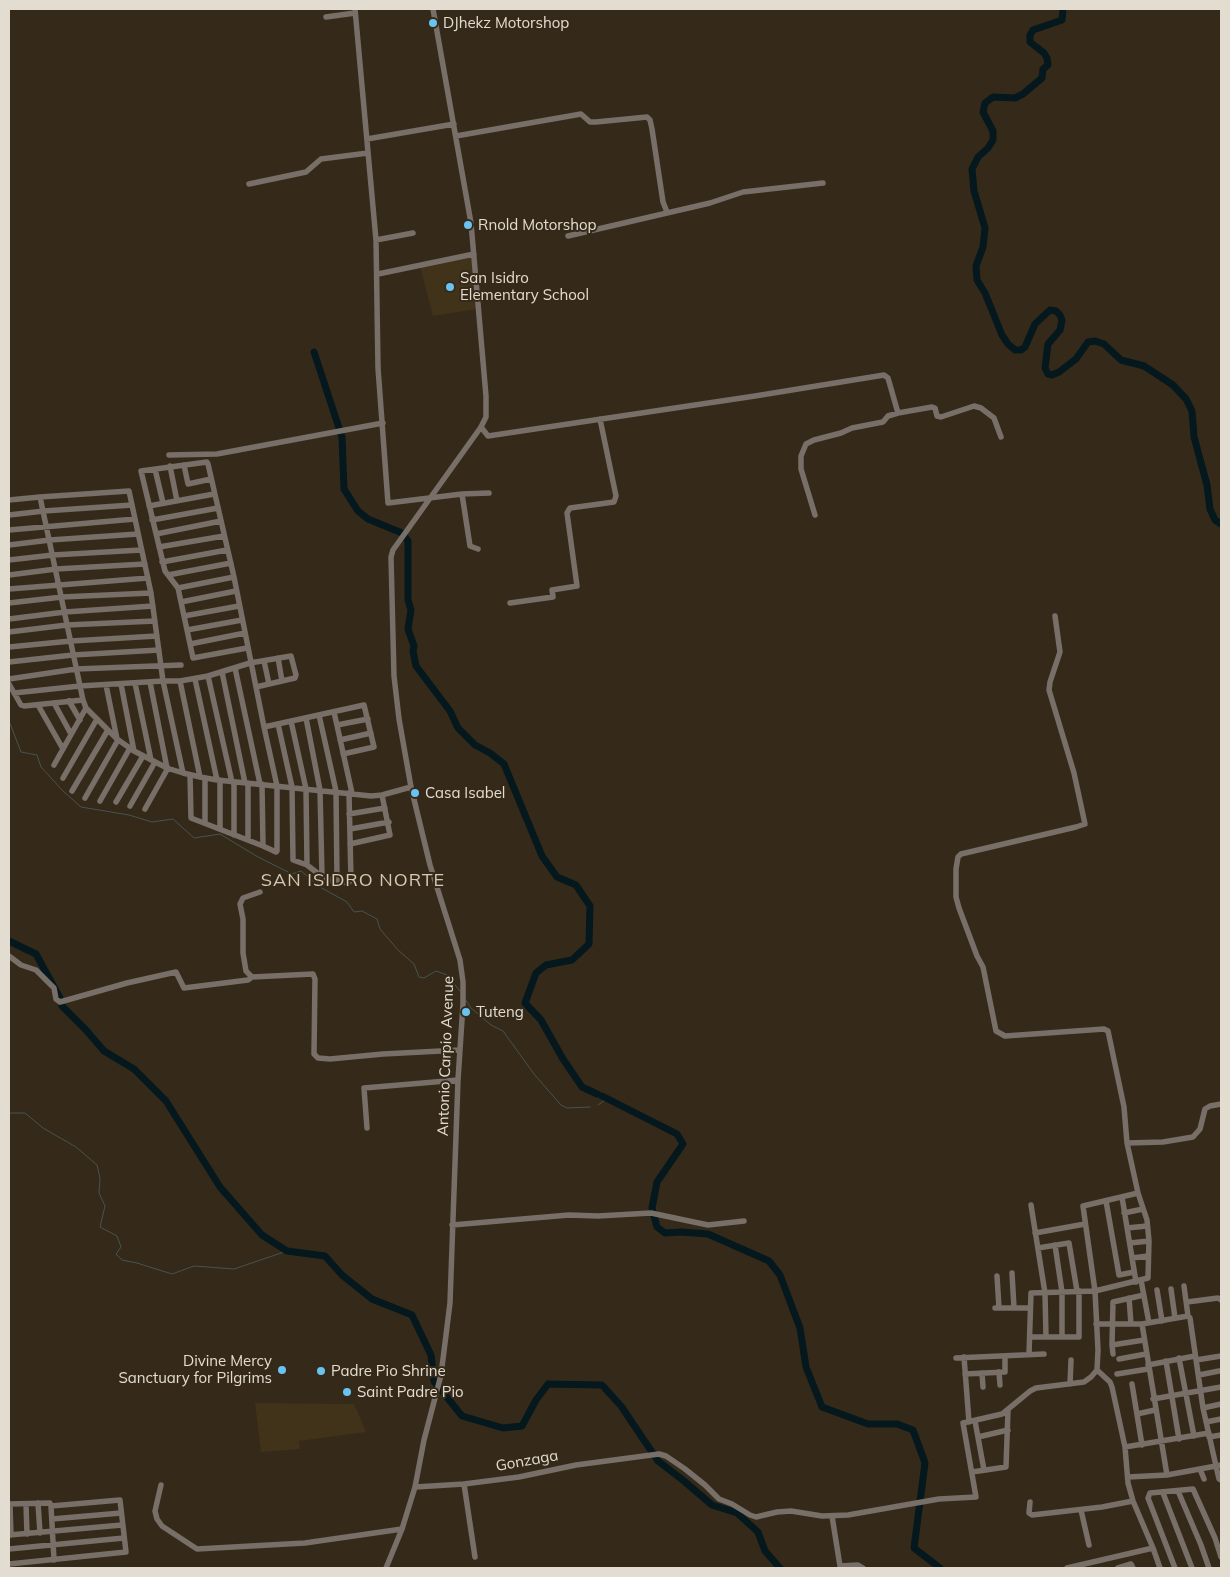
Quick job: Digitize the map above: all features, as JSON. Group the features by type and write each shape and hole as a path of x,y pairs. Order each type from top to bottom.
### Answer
{"street":[{"name":"Antonio Carpio Avenue","path":"386,1568 402,1528 415,1487 441,1375 450,1303 458,1080 463,1004 460,960 430,866 411,787 399,719 394,676 391,557 393,550 481,428 486,417 486,396 471,222 433,9"},
{"path":"326,17 355,11 376,240 378,368 388,504 462,494 489,493"},
{"path":"456,136 581,114 590,122 647,117 650,120 652,129 663,202 667,212"},
{"path":"367,139 454,124"},
{"path":"249,184 306,172 321,159 368,153"},
{"path":"568,236 710,203 744,192 823,183"},
{"path":"376,240 413,233"},
{"path":"378,274 474,254"},
{"path":"481,428 488,436 884,375 888,378 898,413"},
{"path":"815,515 800,469 801,456 806,444 814,440 852,428 883,422 890,414 934,408 938,416 941,417 974,406 981,408 994,418 1001,437"},
{"path":"510,603 553,597 552,590 577,586 567,513 570,508 614,502 616,496 600,419"},
{"path":"169,455 217,454 383,423"},
{"path":"190,775 191,818 276,852 278,851 277,786 250,663 231,563 207,462 141,471 165,572 178,588 193,658 247,648"},
{"path":"184,465 188,484 211,479"},
{"path":"170,466 177,501"},
{"path":"155,469 163,504"},
{"path":"9,500 128,491 151,593 163,681 183,773"},
{"path":"149,506 214,494"},
{"path":"462,494 470,546 478,549"},
{"path":"40,497 83,700 86,708 118,740 132,750 168,768 203,778 371,796 411,787"},
{"path":"9,515 132,505"},
{"path":"152,520 218,508"},
{"path":"9,530 47,525 134,519"},
{"path":"156,534 221,521"},
{"path":"9,545 138,534"},
{"path":"159,548 224,536"},
{"path":"9,560 53,555 141,550"},
{"path":"162,562 227,550"},
{"path":"168,575 231,563"},
{"path":"9,575 56,569 145,564"},
{"path":"178,588 234,577"},
{"path":"9,589 148,578"},
{"path":"181,602 236,591"},
{"path":"9,603 62,597 151,593"},
{"path":"9,619 65,612 153,606"},
{"path":"184,616 239,606"},
{"path":"1029,1354 1031,1293 1095,1291 1148,1278 1149,1241 1147,1220 1138,1192 1127,1143 1124,1107 1108,1031 1104,1028 1005,1036 996,1031 983,967 977,956 956,897 956,869 958,857 961,854 1085,824 1074,773 1066,752 1049,690 1060,652 1055,616"},
{"path":"187,630 242,620"},
{"path":"9,632 67,625 155,621"},
{"path":"190,644 245,633"},
{"path":"9,647 157,636"},
{"path":"9,662 74,655 159,650"},
{"path":"14,693 80,686 195,679 250,663 291,656 295,678 256,687"},
{"path":"278,658 282,681"},
{"path":"264,661 269,684"},
{"path":"9,679 76,669 181,665"},
{"path":"235,668 261,784 263,846"},
{"path":"222,672 247,783 248,840"},
{"path":"208,676 233,782 234,834"},
{"path":"195,679 218,780 220,829"},
{"path":"180,681 203,778 205,823"},
{"path":"145,809 168,768 150,682"},
{"path":"130,806 153,761 135,683"},
{"path":"9,684 23,706 83,700"},
{"path":"100,801 132,750 121,684"},
{"path":"85,798 118,740 106,685"},
{"path":"69,701 80,720"},
{"path":"54,703 71,734"},
{"path":"38,705 63,749"},
{"path":"264,727 364,705 374,747 343,754"},
{"path":"54,765 86,708"},
{"path":"278,724 292,787 293,859 307,865 325,879 348,883 351,880 349,814 351,793 334,712"},
{"path":"320,715 336,791 337,881"},
{"path":"306,718 320,790 322,876"},
{"path":"63,778 97,719"},
{"path":"337,725 368,719"},
{"path":"291,721 306,788 307,865"},
{"path":"72,791 108,730"},
{"path":"340,740 371,733"},
{"path":"116,802 143,756"},
{"path":"350,844 388,836 391,833 382,795"},
{"path":"349,814 385,808"},
{"path":"350,829 389,822"},
{"path":"252,977 246,971 243,953 243,919 240,904 243,898 260,892"},
{"path":"9,956 21,965 36,970 54,988 58,1002 127,982 176,972 184,988 248,980 252,977 313,974 315,979 314,1054 318,1058 330,1060 383,1054 460,1050"},
{"path":"367,1128 364,1088 458,1080"},
{"path":"1127,1143 1163,1142 1193,1137 1200,1129 1205,1109 1221,1104"},
{"path":"863,1568 858,1565 840,1566 832,1516 848,1515 923,1501 976,1497 963,1423 1002,1414 1030,1390 1084,1382 1097,1370 1098,1350 1095,1291 1082,1206 1138,1192"},
{"path":"1122,1197 1134,1272 1144,1295 1149,1323"},
{"path":"1106,1201 1119,1275 1134,1272"},
{"path":"1030,1205 1046,1293 1046,1337"},
{"path":"1124,1212 1143,1209"},
{"path":"452,1225 569,1215 598,1216 651,1213 708,1225 744,1221"},
{"path":"1035,1233 1085,1224"},
{"path":"1127,1228 1147,1226"},
{"path":"1130,1243 1149,1241"},
{"path":"1030,1337 1079,1337 1078,1291 1069,1243 1038,1248"},
{"path":"1054,1246 1062,1292 1062,1337"},
{"path":"1132,1258 1148,1256"},
{"path":"1012,1274 1014,1308"},
{"path":"997,1276 997,1308 1030,1308"},
{"path":"1184,1286 1203,1408 1218,1466 1219,1479 1221,1480"},
{"path":"1171,1289 1175,1318"},
{"path":"1157,1290 1162,1321"},
{"path":"1113,1354 1113,1302 1144,1295"},
{"path":"1129,1298 1131,1324"},
{"path":"1187,1302 1218,1298 1221,1300"},
{"path":"1096,1324 1142,1324 1188,1316"},
{"path":"1142,1324 1167,1475"},
{"path":"1112,1346 1144,1340"},
{"path":"956,1358 1044,1354"},
{"path":"1120,1358 1146,1354"},
{"path":"965,1374 1005,1372 1005,1356"},
{"path":"1117,1374 1179,1358 1221,1356"},
{"path":"964,1358 972,1421 978,1437 984,1470"},
{"path":"1179,1358 1194,1436"},
{"path":"1070,1384 1071,1360"},
{"path":"1166,1361 1179,1439"},
{"path":"1097,1370 1110,1382 1112,1387 1125,1447 1128,1484 1160,1568"},
{"path":"1199,1375 1219,1371"},
{"path":"999,1372 1000,1385"},
{"path":"982,1373 983,1387"},
{"path":"1132,1384 1142,1445"},
{"path":"1154,1399 1221,1387"},
{"path":"1203,1408 1221,1404"},
{"path":"972,1472 1006,1468 1008,1410"},
{"path":"1137,1414 1155,1410"},
{"path":"1206,1422 1221,1419"},
{"path":"978,1437 1008,1430"},
{"path":"1125,1447 1194,1436 1221,1434"},
{"name":"Gonzaga","path":"415,1487 464,1484 535,1475 576,1465 656,1454 666,1456 685,1469 705,1485 719,1500 732,1504 750,1515 756,1517 791,1511 832,1516"},
{"path":"1128,1477 1167,1475 1218,1466"},
{"path":"1200,1469 1204,1479"},
{"path":"464,1484 475,1557"},
{"path":"161,1485 155,1511 157,1519 162,1526 198,1549 305,1544 402,1528"},
{"path":"1175,1568 1148,1498 1150,1494 1190,1489 1195,1491 1221,1557"},
{"path":"1178,1491 1209,1568"},
{"path":"1163,1493 1192,1568"},
{"path":"9,1564 126,1552 120,1500 51,1506 50,1503 9,1504 10,1535 122,1525"},
{"path":"1030,1502 1029,1513 1032,1515 1081,1510 1133,1501"},
{"path":"38,1503 40,1533"},
{"path":"26,1504 26,1534"},
{"path":"51,1506 54,1560"},
{"path":"1081,1510 1089,1545"},
{"path":"52,1519 120,1513"},
{"path":"9,1549 124,1538"},
{"path":"1067,1568 1153,1548"},
{"path":"1118,1568 1131,1564 1133,1568"}],"shaded area":[{"name":"San Isidro Elementary School","path":"471,256 476,309 433,316 420,266"},
{"path":"255,1403 354,1404 366,1432 299,1441 300,1449 261,1452"}],"waterway":[{"path":"1063,9 1062,20 1033,30 1030,35 1030,42 1044,53 1047,58 1048,65 1043,69 1042,78 1023,94 1015,98 993,97 985,103 983,112 993,131 993,140 988,148 978,157 972,169 974,191 985,228 983,247 976,266 977,280 985,293 1002,335 1015,350 1021,350 1025,347 1035,324 1050,310 1056,311 1060,315 1062,320 1060,330 1048,344 1045,368 1048,374 1052,375 1059,372 1076,359 1088,342 1095,341 1104,344 1121,360 1144,366 1173,385 1186,399 1192,411 1194,437 1207,485 1210,509 1215,520 1221,524"},
{"path":"314,352 342,437 344,489 358,511 368,519 402,533 408,541 408,600 411,610 408,629 414,646 416,666 450,711 458,728 475,745 490,753 504,764 542,856 557,877 576,885 590,906 589,944 572,960 546,965 536,973 525,1003 541,1020 563,1059 582,1087 597,1094"},
{"path":"9,721 21,752 37,755 41,767 81,807 129,815 152,822 173,819 194,838 220,834 258,857 292,874 301,871 320,887 347,902 354,912 362,911 377,919 380,929 398,950 414,964 419,977 424,978 436,971 447,975 460,991"},
{"path":"9,941 36,954 60,998"},
{"path":"465,999 471,1008 491,1025 503,1031 534,1074 561,1105 567,1108 590,1107"},
{"path":"62,1006 104,1051 134,1069 166,1101 220,1187 262,1235 287,1251 325,1256 342,1275 372,1299 412,1315 431,1355 434,1381 462,1416 503,1428 522,1426 536,1400 548,1384 602,1385 621,1406 658,1461 712,1505 737,1513 758,1532 765,1551 780,1568"},
{"path":"602,1096 677,1134 683,1144 657,1182 652,1208 657,1227 665,1233 708,1234 769,1261 780,1275 800,1328 806,1367 822,1407 868,1424 897,1424 913,1430 925,1463 914,1548 940,1568"},
{"path":"598,1105 608,1098"},
{"path":"9,1113 25,1113 43,1128 76,1147 97,1165 100,1178 99,1193 105,1206 100,1227 117,1236 121,1247 116,1254 122,1260 172,1274 194,1266 234,1269 287,1251"}],"place":[{"name":"DJhekz Motorshop","path":"433,23"},
{"name":"Rnold Motorshop","path":"468,225"},
{"name":"San Isidro Elementary School","path":"450,287"},
{"name":"Casa Isabel","path":"415,793"},
{"name":"Tuteng","path":"466,1012"},
{"name":"Divine Mercy Sanctuary for Pilgrims","path":"282,1370"},
{"name":"Padre Pio Shrine","path":"321,1371"},
{"name":"Saint Padre Pio","path":"347,1392"}],"district":[{"name":"SAN ISIDRO NORTE","path":"353,881"}]}
